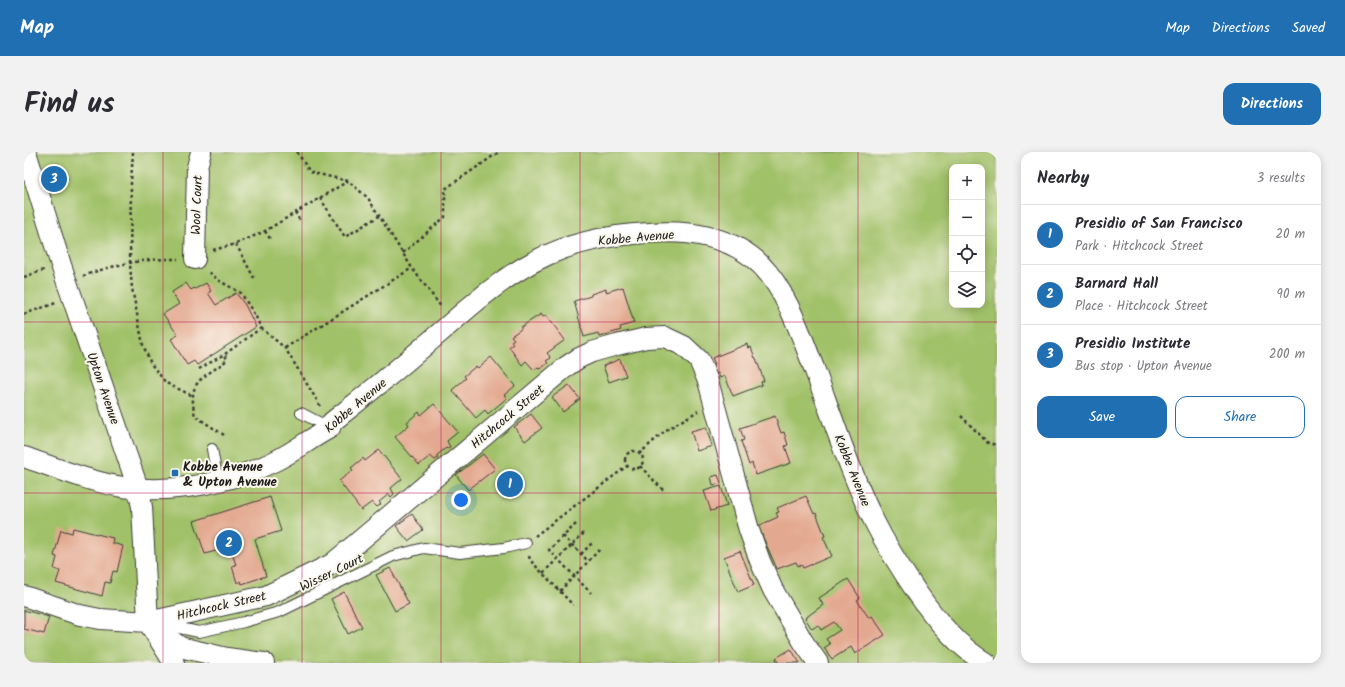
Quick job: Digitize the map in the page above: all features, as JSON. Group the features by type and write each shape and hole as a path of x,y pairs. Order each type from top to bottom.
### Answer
{"street":[{"name":"Wool Court","path":"195,259 197,167 201,152"},
{"name":"Upton Avenue","path":"31,154 36,185 61,264 138,488 142,507 148,622"},
{"name":"Kobbe Avenue","path":"24,456 103,482 123,487 138,488 191,487 218,482 255,470 275,461 330,428 332,422 480,299 514,273 539,259 571,246 594,240 636,234 695,234 725,242 739,249 761,264 771,276 780,290 802,339 865,502 875,523 920,598 946,630 973,656 986,663"},
{"name":"Hitchcock Street","path":"24,596 80,615 100,619 148,622 266,596 332,564 567,366 579,358 592,352 646,338 665,337 684,346 699,360 708,381 749,530 760,561 773,590 804,643 818,663"},
{"path":"148,622 174,663"},
{"path":"148,622 180,647 227,658 264,663"}],"lane":[{"path":"301,413 330,428"},
{"path":"212,449 218,482"},
{"name":"Wisser Court","path":"148,622 199,632 237,624 279,612 393,556 424,548 460,553 504,548 526,543"}],"path":[{"path":"133,152 130,264 132,288 143,345 151,364 166,383 193,396"},
{"path":"297,152 310,172 348,181 368,198 412,268 445,312"},
{"path":"403,253 445,217 445,189 499,152"},
{"path":"227,246 236,244 265,230 348,181"},
{"path":"320,198 345,237 379,216"},
{"path":"294,212 300,222"},
{"path":"265,230 271,240"},
{"path":"236,244 254,278"},
{"path":"86,274 109,267 166,259"},
{"path":"195,259 218,280 241,294 256,317 261,328 285,348 322,408"},
{"path":"285,348 412,268"},
{"path":"24,314 73,297"},
{"path":"199,369 225,354 261,328"},
{"path":"224,435 195,416 193,396 198,380 227,360 225,354"},
{"path":"640,454 666,430 714,401"},
{"path":"961,416 988,443 997,445"},
{"path":"640,454 634,452 627,455 625,461 627,466 632,469 640,466"},
{"path":"640,454 642,459 640,466"},
{"path":"573,605 530,560 526,543 627,466"},
{"path":"640,466 664,491"},
{"path":"576,524 549,550 591,593"},
{"path":"543,573 585,532"},
{"path":"563,536 588,562"},
{"path":"581,554 592,543"},
{"path":"560,591 602,548"}],"green space":[{"path":"24,152 997,152 997,663 24,663"}],"building":[{"path":"186,283 191,290 206,283 211,291 208,293 216,305 236,293 245,305 256,327 197,365 194,361 187,365 171,339 178,335 163,314 179,304 172,292"},
{"path":"623,287 634,323 620,327 621,330 599,337 598,333 584,337 574,301 591,296 591,294 606,289 606,292"},
{"path":"541,314 543,317 546,315 565,340 547,353 551,358 546,361 548,363 540,369 538,367 534,370 526,361 522,365 509,347 513,344 511,341 514,339 511,336 521,329 521,327"},
{"path":"747,344 748,348 751,347 764,381 761,382 762,385 733,396 725,376 720,378 718,373 716,374 712,365 715,364 712,358"},
{"path":"491,357 515,386 504,395 507,398 488,414 485,410 476,418 452,390 466,378 464,376 476,366 478,368"},
{"path":"620,359 626,376 609,382 603,366"},
{"path":"569,385 580,399 563,412 552,397"},
{"path":"434,404 458,432 447,441 450,447 447,449 446,448 436,456 438,458 435,460 430,456 419,465 395,437 409,425 407,422 419,412 421,415"},
{"path":"531,414 542,428 525,441 514,427"},
{"path":"775,416 781,433 784,432 788,445 785,446 791,463 756,475 752,463 749,465 741,441 744,440 740,428"},
{"path":"706,427 712,446 697,451 691,431"},
{"path":"379,450 402,479 391,488 394,494 391,497 389,494 379,502 381,504 377,507 372,502 361,510 339,481 353,470 351,468 363,458 365,461"},
{"path":"483,454 495,469 468,490 456,475"},
{"path":"718,475 721,483 713,485 711,477"},
{"path":"721,486 727,506 711,511 704,491"},
{"path":"806,496 814,514 816,513 825,536 823,537 832,556 803,568 801,564 798,566 796,562 777,569 758,526 778,517 776,513 779,512 777,508"},
{"path":"270,497 281,531 255,539 266,576 242,584 241,581 237,583 232,566 236,565 230,547 205,554 194,521"},
{"path":"412,514 423,530 408,541 396,526"},
{"path":"73,528 113,538 112,543 123,546 117,572 113,571 110,583 105,582 102,596 56,583 60,571 54,569 57,557 54,556 61,530 72,533"},
{"path":"740,551 754,585 738,592 724,557"},
{"path":"390,568 409,604 395,611 376,575"},
{"path":"848,579 860,598 857,600 869,618 872,616 885,635 855,654 851,647 832,659 824,648 830,644 826,639 840,630 834,622 821,630 818,625 812,629 805,618 823,605 819,598"},
{"path":"344,592 362,627 348,634 331,599"},
{"path":"24,610 49,617 44,634 24,629"},
{"path":"791,649 800,663 778,663 776,658"}],"place":[{"name":"Presidio Institute","path":"54,179"},
{"name":"Kobbe Avenue & Upton Avenue","path":"175,473"},
{"name":"Presidio of San Francisco","path":"510,484"},
{"name":"Barnard Hall","path":"229,543"}]}
